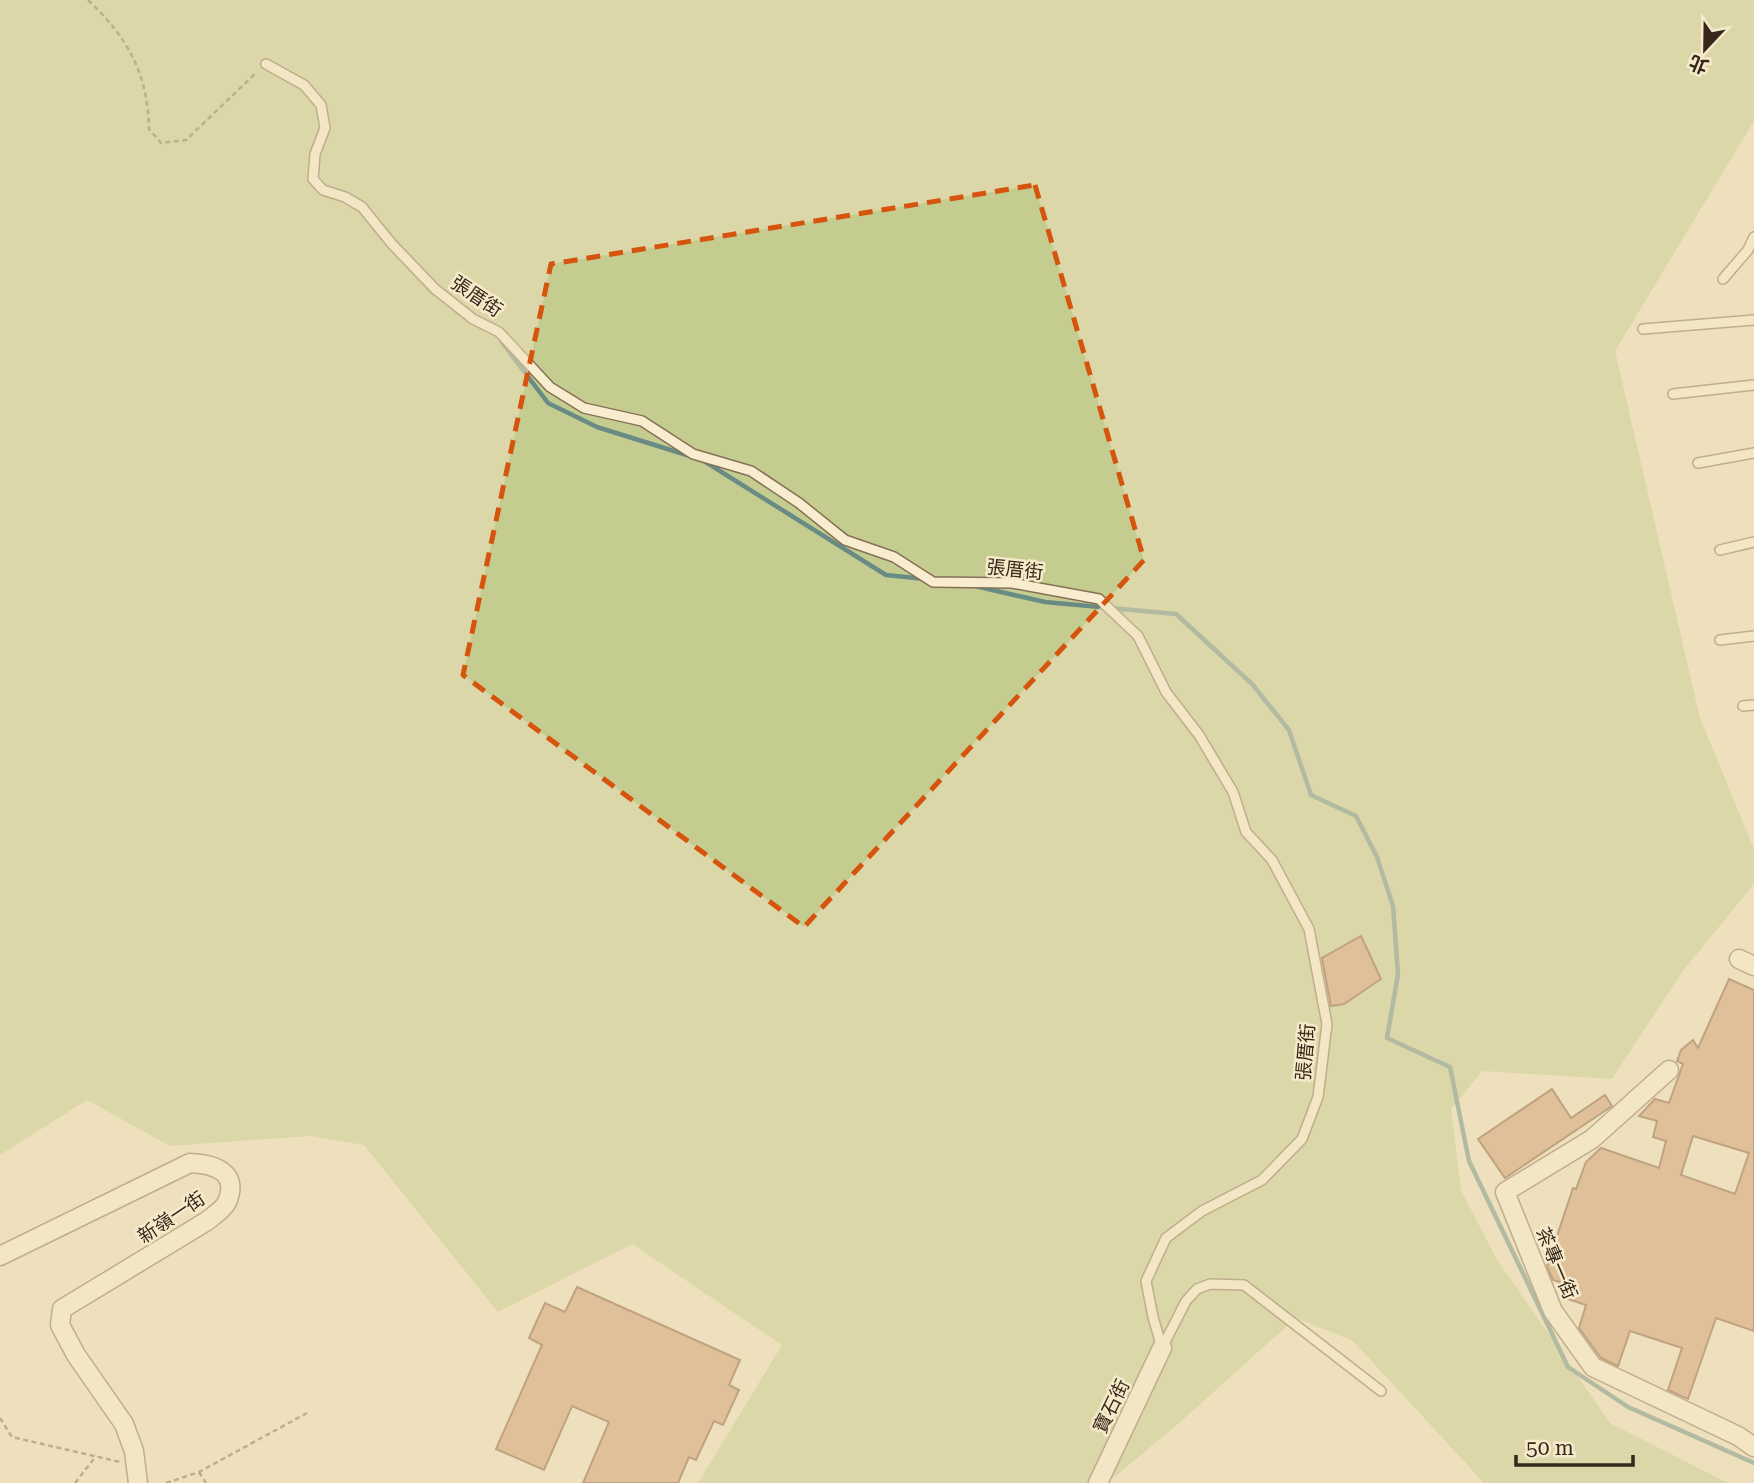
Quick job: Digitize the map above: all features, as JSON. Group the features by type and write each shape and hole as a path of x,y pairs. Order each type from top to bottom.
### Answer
{"street":[{"name":"茶專一街","path":"1669,1070 1592,1139 1505,1192 1553,1311 1593,1367 1738,1436 1754,1447"},
{"name":"新嶺一街","path":"0,1256 190,1163 208,1163 225,1172 231,1184 227,1204 207,1221 62,1309 60,1325 76,1354 124,1424 134,1451 137,1474"},
{"name":"寶石街","path":"1098,1483 1162,1348"}],"lane":[{"name":"張厝街","path":"266,64 304,85 321,105 325,128 315,154 313,179 323,190 345,197 362,207 392,244 435,289 473,318 499,332 550,387 584,408 642,421 693,454 751,471 799,503 845,540 894,557 933,582 1012,583 1099,599 1138,636 1166,692 1199,735 1233,792 1246,832 1272,860 1309,929 1327,1024 1318,1097 1302,1139 1262,1180 1202,1212 1166,1238 1146,1281 1162,1348"},
{"path":"1723,279 1748,250 1754,237"},
{"path":"1643,329 1754,320"},
{"path":"1673,394 1754,386"},
{"path":"1698,463 1754,453"},
{"path":"1720,550 1754,542"},
{"path":"1720,640 1754,636"},
{"path":"1742,706 1754,705"},
{"path":"1162,1348 1186,1301 1197,1289 1210,1284 1244,1285 1381,1391"}],"path":[{"path":"88,0 122,38 138,68 148,101 149,129 161,143 186,140 266,64"},
{"path":"166,1483 199,1472 307,1413"},
{"path":"0,1418 12,1437 96,1456 137,1474"},
{"path":"75,1483 96,1456"},
{"path":"199,1472 206,1483"}],"highlighted area":[{"path":"1035,185 1144,560 804,927 463,675 551,264"}],"green space":[{"path":"0,0 1754,0 1754,121 1615,351 1700,718 1754,849 1754,884 1682,972 1612,1079 1482,1071 1451,1109 1461,1190 1496,1258 1610,1423 1728,1483 1484,1483 1353,1341 1296,1318 1178,1424 1107,1483 698,1483 782,1345 632,1244 498,1312 364,1145 310,1136 170,1146 87,1100 0,1155"}],"building":[{"path":"1361,936 1381,979 1344,1004 1331,1006 1322,958"},
{"path":"1729,979 1754,990 1754,1331 1716,1318 1688,1399 1668,1390 1682,1348 1630,1331 1618,1366 1601,1358 1579,1328 1586,1305 1565,1298 1569,1285 1553,1280 1547,1266 1573,1188 1576,1189 1586,1162 1601,1148 1659,1168 1666,1141 1653,1137 1657,1121 1639,1116 1655,1099 1669,1103 1683,1064 1677,1061 1681,1050 1693,1040 1698,1048","holes":["1693,1136 1749,1153 1735,1194 1681,1175"]},
{"path":"1552,1089 1571,1118 1605,1095 1612,1106 1505,1178 1478,1139"},
{"path":"577,1287 740,1360 729,1385 739,1390 723,1425 714,1421 696,1460 689,1457 678,1483 583,1483 609,1422 572,1406 544,1470 496,1449 542,1345 529,1338 545,1303 565,1312"}],"waterway":[{"path":"501,341 548,403 597,427 693,457"},
{"path":"704,461 886,575 925,579"},
{"path":"975,586 1045,602 1176,614 1252,684 1289,730 1311,795 1356,816 1377,857 1393,906 1398,974 1387,1038 1450,1067 1469,1161 1568,1367 1628,1407 1754,1463"}]}
